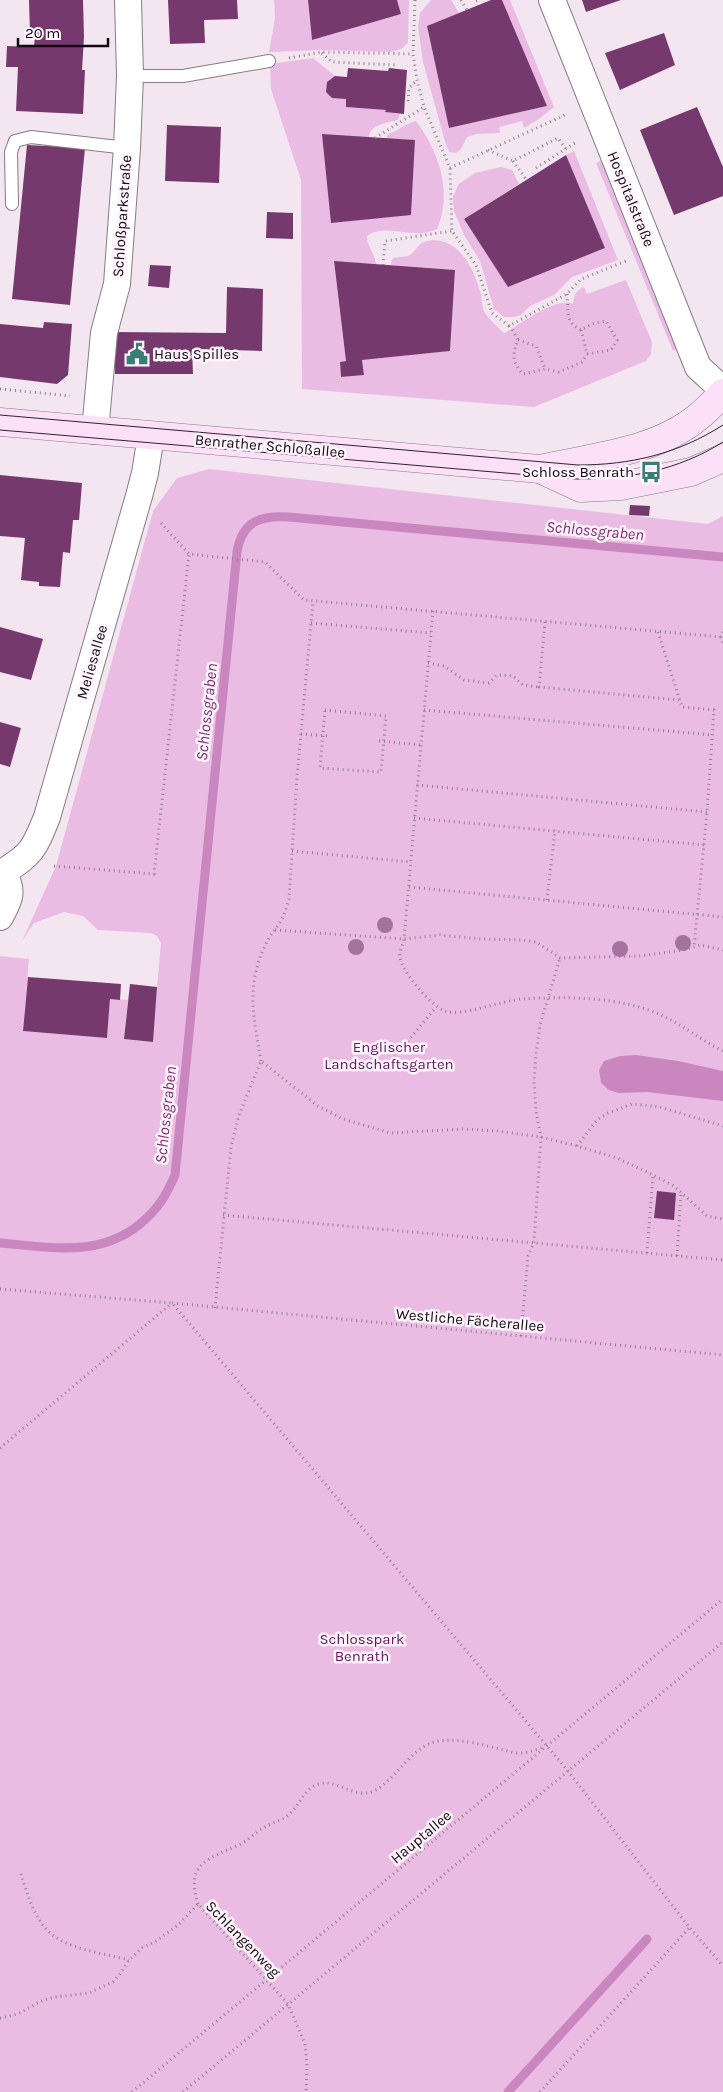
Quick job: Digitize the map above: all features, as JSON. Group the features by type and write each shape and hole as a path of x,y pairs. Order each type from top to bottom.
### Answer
{"main road":[{"name":"Benrather Schloßallee","path":"0,422 540,469 628,450 660,439 698,418 723,391"},
{"name":"Benrather Schloßallee","path":"540,469 581,488 622,486 691,472 723,458"}],"street":[{"name":"Schloßparkstraße","path":"95,431 104,333 117,284 130,76 128,0"},
{"name":"Hospitalstraße","path":"552,0 698,367 723,391"},
{"name":"Meliesallee","path":"0,917 10,900 10,884 2,872 22,860 34,848 47,817 139,496 151,436"}],"lane":[{"path":"130,76 183,76 269,61"},
{"path":"12,204 11,152 15,140 31,137 127,148"}],"path":[{"path":"415,0 413,54 424,107 450,168 452,231 476,265 492,314 512,329 518,340 536,346 545,369"},
{"path":"461,0 467,10"},
{"path":"269,61 322,52 413,54"},
{"path":"322,52 332,62 397,65"},
{"path":"404,102 408,102 409,88 418,80"},
{"path":"375,138 424,107"},
{"path":"450,168 567,114"},
{"path":"513,161 558,138 566,149"},
{"path":"536,168 578,141"},
{"path":"487,150 513,161 526,179"},
{"path":"383,264 385,241 452,231"},
{"path":"508,326 566,294 582,279 627,261"},
{"path":"566,294 569,321 573,327 582,330 592,324 606,321 617,340 610,350 587,354"},
{"path":"518,340 513,353 516,366 524,374 545,369 559,372 582,362 587,354 582,330"},
{"path":"0,390 98,398"},
{"path":"139,496 190,554 265,562 304,600 721,637"},
{"path":"48,867 56,866 154,874 190,554"},
{"path":"215,1308 231,1147 239,1115 261,1062 252,1002 253,981 258,960 283,917 289,899 313,601"},
{"path":"432,611 409,887 404,939 399,956 403,968 436,1007 447,1012 465,1011 520,999 550,997 590,999 642,1007 662,1015 723,1052"},
{"path":"540,687 545,622"},
{"path":"311,624 431,633"},
{"path":"658,632 682,707 714,710 708,812 694,947"},
{"path":"723,632 721,637 723,644"},
{"path":"428,664 444,666 464,680 489,684 497,675 513,676 522,685 679,700"},
{"path":"325,710 386,716 384,741 381,772 320,768 325,710"},
{"path":"424,710 713,735"},
{"path":"301,734 330,736"},
{"path":"379,741 421,745"},
{"path":"417,785 708,812"},
{"path":"414,818 704,844"},
{"path":"547,900 555,830"},
{"path":"292,851 411,862"},
{"path":"409,887 723,917"},
{"path":"275,930 404,939 440,936 523,940 536,942 560,958 640,956 701,945 723,950"},
{"path":"521,1336 528,1256 534,1242 541,1137 536,1112 534,1081 536,1055 540,1025 550,997 560,958"},
{"path":"395,1057 436,1007"},
{"path":"261,1062 328,1112 391,1133 464,1129 498,1131 541,1137 577,1146 617,1158 653,1175 674,1186 707,1216 723,1219"},
{"path":"577,1146 597,1120 608,1112 632,1104 660,1106 723,1126"},
{"path":"647,1253 653,1175"},
{"path":"678,1256 681,1193"},
{"path":"223,1215 723,1260"},
{"name":"Westliche Fächerallee","path":"0,1289 723,1355"},
{"path":"0,1448 172,1304 568,1771 690,1927 723,1966"},
{"name":"Hauptallee","path":"132,2092 723,1598"},
{"path":"183,2092 723,1642"},
{"path":"198,1904 194,1892 194,1881 205,1860 241,1845 266,1826 287,1816 302,1796 319,1784 330,1784 361,1794 369,1793 393,1777 419,1750 440,1740 464,1742 521,1754 547,1746"},
{"path":"21,1874 35,1908 50,1932 81,1948 129,1960"},
{"name":"Schlangenweg","path":"0,2018 18,2014 41,2001 55,1997 89,1993 113,1982 129,1960 142,1948 156,1941 177,1926 198,1904 288,2004 305,2044 307,2065 306,2092"},
{"path":"540,2092 690,1927"}],"green space":[{"path":"274,0 308,0 312,40 401,14 397,0 409,0 408,43 401,49 391,52 322,50 269,52 275,18"},
{"path":"431,0 451,0 459,13 427,26 449,128 547,106 502,0 510,0 554,107 524,128 522,121 499,127 500,133 477,134 467,137 461,149 456,153 449,152 423,62 418,27 420,13"},
{"path":"313,58 335,76 327,82 346,99 346,107 386,110 386,112 400,114 398,120 372,129 331,223 411,214 415,140 386,139 388,134 412,122 416,121 431,146 437,159 443,187 442,215 437,229 418,233 375,232 367,236 376,264 334,262 346,361 340,362 341,377 364,375 362,360 450,351 455,270 391,265 392,259 410,255 422,243 436,240 455,248 463,255 478,285 484,311 504,333 548,308 558,304 573,304 576,294 584,287 587,294 626,280 652,342 651,354 646,361 534,407 302,389 301,180 271,89 270,64"},
{"path":"574,151 618,260 572,277 554,295 530,306 521,315 504,317 494,309 480,261 464,235 454,211 453,196 459,184 475,173 501,167 512,170 519,184 464,219 508,287 605,248 566,155"},
{"path":"605,159 680,348 673,351 596,163"},
{"name":"Schlosspark Benrath","path":"209,469 708,524 723,516 723,2092 0,2092 0,956 29,959 23,1031 107,1038 110,999 128,1000 124,1039 152,1042 161,943 157,936 151,933 98,930 83,916 64,912 34,923 22,941 56,866 153,511 177,478"}],"shaded area":[{"path":"636,1055 678,1061 723,1071 723,1101 647,1092 619,1093 609,1090 601,1083 599,1070 604,1061 620,1056"}],"building":[{"path":"29,0 83,0 84,37 82,70 85,70 83,114 16,111 18,67 6,67 7,46 34,47 35,35 30,34"},
{"path":"168,0 237,0 238,19 204,20 205,43 170,44"},
{"path":"308,0 397,0 401,14 312,40"},
{"path":"491,0 502,0 547,106 449,128 427,26"},
{"path":"582,0 621,0 586,12"},
{"path":"664,33 675,65 620,90 605,53"},
{"path":"348,68 388,71 389,68 407,70 404,114 385,112 386,110 346,107 346,99 332,98 326,92 327,82 335,76 347,77"},
{"path":"697,107 723,167 723,196 674,215 640,130"},
{"path":"167,125 221,127 219,183 165,181"},
{"path":"322,134 415,140 411,215 331,223"},
{"path":"27,145 85,148 70,305 12,299"},
{"path":"566,155 605,248 508,287 464,219"},
{"path":"267,212 293,213 293,239 266,238"},
{"path":"334,261 455,270 450,351 362,360 364,375 341,377 340,362 346,361"},
{"path":"150,265 171,266 169,288 148,286"},
{"name":"Haus Spilles","path":"227,287 263,289 262,351 192,349 193,374 115,374 114,332 226,333"},
{"path":"44,322 72,324 68,375 57,384 0,377 0,324 43,328"},
{"path":"0,475 82,483 79,520 73,520 70,553 63,552 60,587 39,586 39,582 21,580 25,538 0,536"},
{"path":"630,505 650,506 649,516 629,515"},
{"path":"0,627 43,639 31,680 0,672"},
{"path":"0,722 21,728 10,767 0,764"},
{"path":"28,977 121,984 120,1000 110,999 107,1038 23,1031"},
{"path":"130,984 157,987 153,1042 124,1039"},
{"path":"657,1191 676,1193 674,1220 654,1218"}],"waterway":[{"name":"Schlossgraben","path":"0,1243 73,1248 108,1242 124,1235 152,1213 161,1202 175,1175 237,552 243,533 248,527 254,522 270,517 289,517 723,557"},
{"path":"508,2092 647,1939"}],"tram line":[{"path":"0,415 578,465 616,463 653,456 689,443 723,425"},
{"path":"0,430 576,479 596,479 652,471 688,460 723,442"}],"place":[{"name":"Haus Spilles","path":"137,354"},
{"name":"Schloss Benrath","path":"651,472"}],"park label":[{"name":"Englischer Landschaftsgarten","path":"389,1056"}]}
